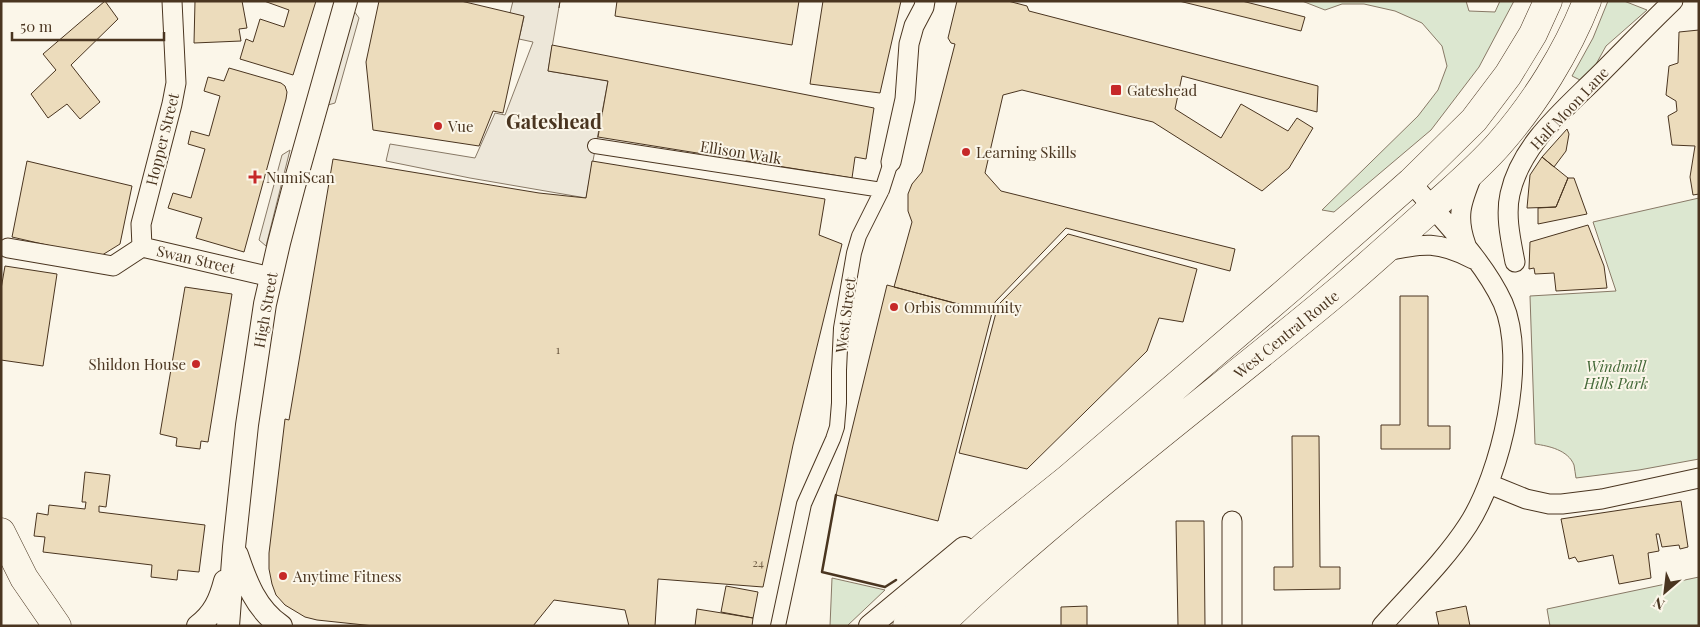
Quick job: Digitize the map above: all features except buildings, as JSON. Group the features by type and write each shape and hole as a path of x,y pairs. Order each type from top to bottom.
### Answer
{"highway":[{"name":"West Central Route","path":"907,626 949,578 988,543 1069,478 1294,286 1411,182 1474,120 1508,75 1533,34 1548,1"},
{"name":"West Central Route","path":"939,626 970,594 1074,505 1152,440 1262,355 1384,252 1475,168 1499,144 1530,104 1558,60 1580,19 1587,1"},
{"path":"1,532 24,578 57,626"}],"street":[{"name":"Hopper Street","path":"142,247 141,224 176,83 172,1"},
{"name":"High Street","path":"228,626 247,424 271,277 294,186 346,1"},
{"name":"West Street","path":"778,626 804,504 837,427 841,328 854,253 859,236 882,190 891,162 905,99 909,44 914,26 927,3"},
{"name":"Half Moon Lane","path":"1515,262 1509,228 1509,196 1516,173 1527,152 1548,127 1672,3"},
{"name":"Ellison Walk","path":"594,146 882,190"},
{"path":"1472,256 1460,227 1460,209 1475,168"},
{"path":"1382,626 1437,565 1469,524 1488,484 1503,433 1512,378 1512,338 1504,305 1491,280 1411,182"},
{"path":"1384,252 1418,245 1437,245 1472,256"},
{"name":"Swan Street","path":"8,248 113,266 142,247 271,277"},
{"path":"870,626 978,536 1069,478"},
{"path":"1488,484 1526,498 1549,504 1562,504 1602,499 1699,478"},
{"path":"1232,521 1232,626"},
{"path":"198,626 211,614 221,596 234,547"},
{"path":"234,547 243,573 256,600 266,615 281,626"}],"green space":[{"path":"1302,1 1466,1 1469,11 1495,12 1500,1 1514,1 1479,67 1431,130 1334,212 1322,210 1418,116 1438,90 1447,66 1442,46 1422,23 1395,11 1364,4 1342,4 1325,10"},
{"path":"1608,1 1624,1 1647,10 1606,46 1595,66 1580,80 1572,76 1593,38"},
{"name":"Windmill Hills Park","path":"1699,198 1699,459 1639,470 1576,478 1574,465 1563,452 1535,444 1530,296 1616,291 1593,222"},
{"path":"1699,577 1699,626 1550,626 1547,609"},
{"path":"832,578 885,590 847,626 830,626"}],"shaded area":[{"path":"513,1 560,1 548,71 608,81 586,198 386,161 390,144 475,158 495,113 505,115 533,42 519,39 524,17 510,13"},
{"path":"354,11 359,18 335,103 328,105"},
{"path":"290,150 266,246 259,240 282,155"}],"fence":[{"path":"559,8 560,1"}],"wall":[{"path":"836,495 822,572 885,587 896,580"}],"place":[{"name":"Gateshead","path":"1116,90"},
{"name":"Vue","path":"438,126"},
{"name":"Learning Skills","path":"966,152"},
{"name":"NumiScan","path":"255,177"},
{"name":"Orbis community","path":"894,307"},
{"name":"Shildon House","path":"196,364"},
{"name":"Anytime Fitness","path":"283,576"}],"district":[{"name":"Gateshead","path":"554,120"}]}
